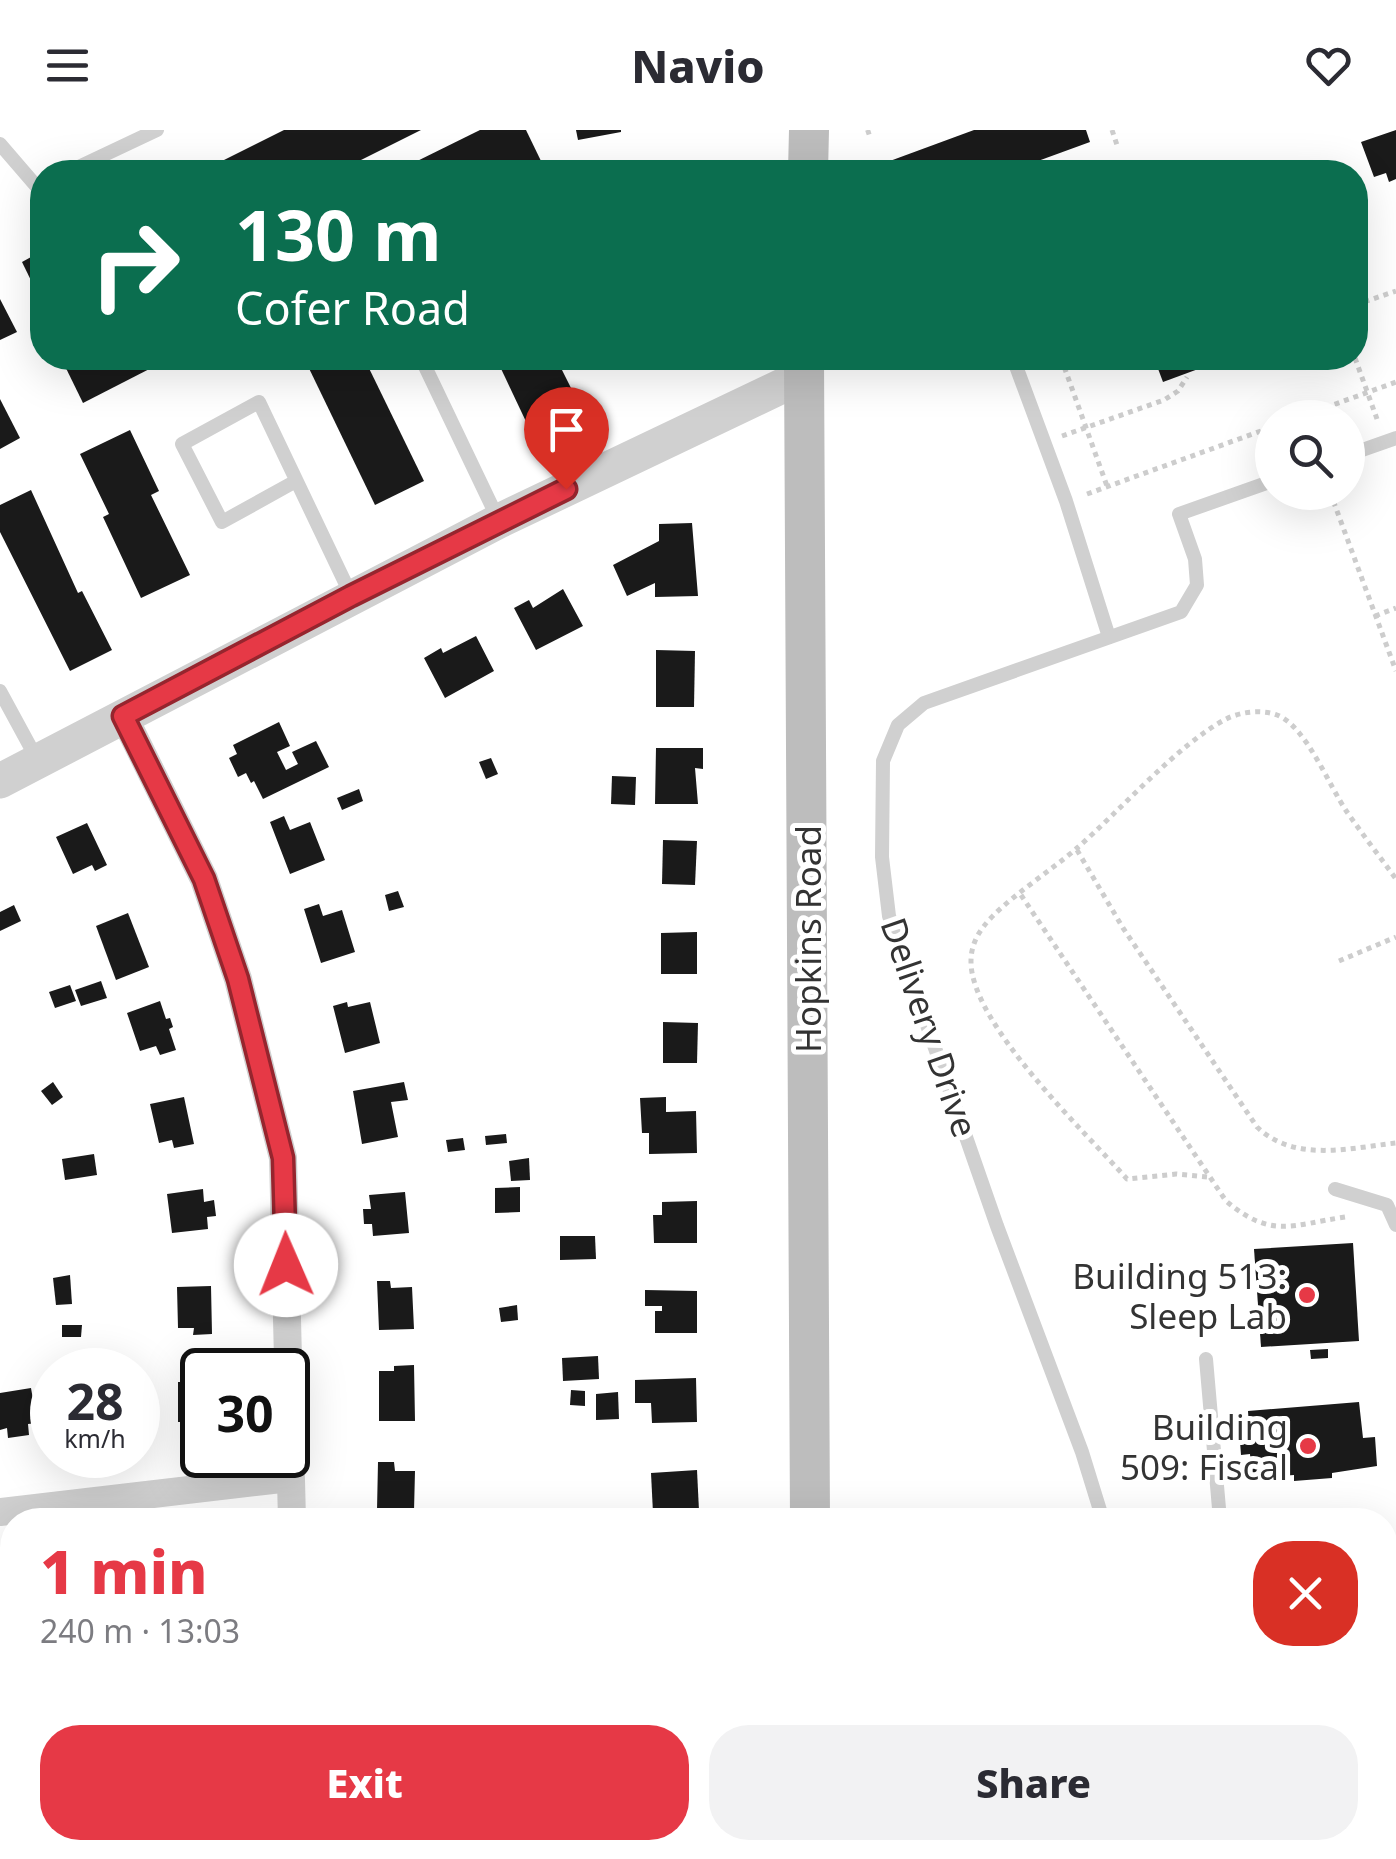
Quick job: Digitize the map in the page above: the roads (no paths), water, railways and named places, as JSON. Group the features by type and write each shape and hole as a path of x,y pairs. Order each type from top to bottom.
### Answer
{"main road":[{"path":"808,160 809,130"},
{"name":"Hopkins Road","path":"804,370 810,1508"}],"street":[{"path":"0,781 351,596 798,370"},
{"path":"123,716 204,879 238,979 283,1158 287,1348"},
{"path":"34,1508 290,1478 291,1508"}],"lane":[{"path":"93,160 157,130"},
{"path":"0,144 30,179"},
{"path":"427,370 499,521"},
{"path":"1017,370 1066,501 1109,637"},
{"path":"296,481 222,522 182,444 259,402 351,596"},
{"path":"1365,449 1396,438"},
{"name":"Delivery Drive","path":"1099,1508 889,916 882,856 883,761 898,725 924,703 1181,612 1197,585 1195,559 1180,514 1255,487"},
{"path":"0,691 38,762"},
{"path":"1335,1189 1387,1205 1396,1225"},
{"path":"1206,1359 1219,1508"}],"place":[{"name":"Building 513: Sleep Lab","path":"1307,1295"},
{"name":"Building 509: Fiscal","path":"1308,1446"}]}
